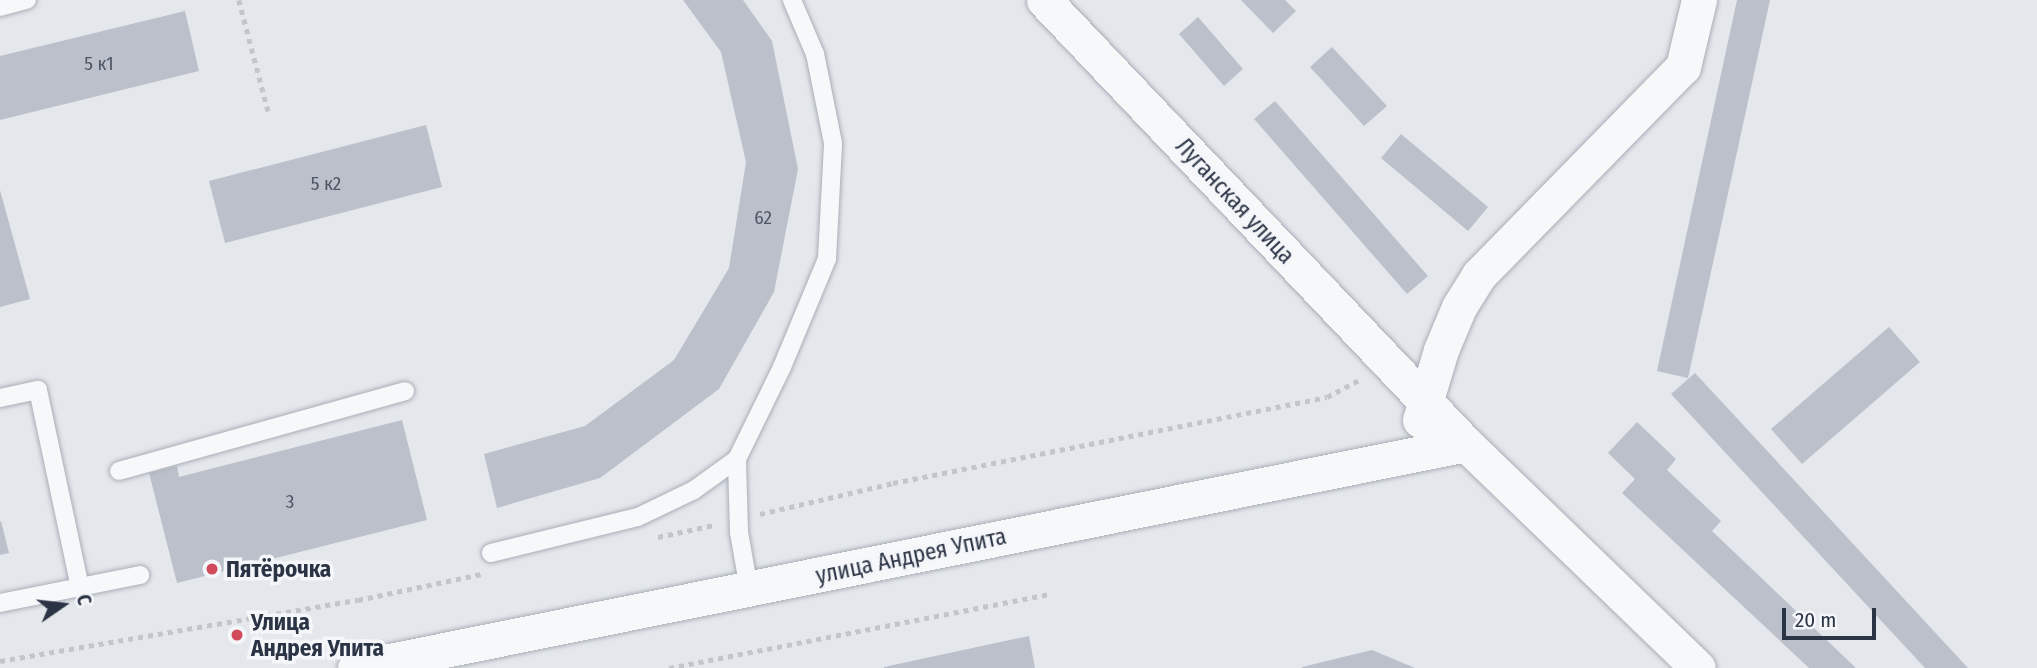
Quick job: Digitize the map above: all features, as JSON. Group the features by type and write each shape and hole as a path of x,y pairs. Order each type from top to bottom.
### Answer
{"street":[{"name":"Луганская улица","path":"1044,0 1466,444 1698,668"},
{"path":"1408,456 1459,307 1479,275 1683,67 1699,0"},
{"name":"улица Андрея Упита","path":"355,668 1466,444"}],"lane":[{"path":"0,7 27,0"},
{"path":"750,589 738,520 737,459 828,259 833,143 815,54 792,0"},
{"path":"0,398 38,390 80,587"},
{"path":"119,471 405,391"},
{"path":"491,552 638,517 694,490 737,459"},
{"path":"0,603 140,575"}],"path":[{"path":"239,0 269,114"},
{"path":"643,540 892,483 1327,397 1390,364"},
{"path":"0,662 358,600 494,571"},
{"path":"669,668 1051,594"}],"building":[{"path":"683,0 743,0 772,41 798,169 774,292 719,389 600,478 497,508 484,454 585,426 674,360 729,268 746,162 721,52"},
{"path":"1241,0 1285,0 1296,11 1273,33"},
{"path":"1737,0 1770,0 1688,378 1657,371"},
{"path":"185,11 199,71 0,120 0,56"},
{"path":"1198,17 1243,69 1224,86 1179,34"},
{"path":"1332,47 1387,106 1364,126 1310,67"},
{"path":"1275,101 1428,276 1407,294 1254,119"},
{"path":"426,125 442,187 225,243 209,181"},
{"path":"1401,134 1488,207 1468,231 1381,158"},
{"path":"0,190 30,299 0,307"},
{"path":"1889,327 1920,362 1802,464 1771,429"},
{"path":"1695,373 1968,668 1925,668 1671,394"},
{"path":"402,420 427,520 177,583 149,473 177,466 179,477"},
{"path":"1637,422 1676,459 1667,470 1721,521 1712,531 1856,668 1809,668 1622,493 1635,479 1608,453"},
{"path":"0,522 9,553 0,555"},
{"path":"1029,636 1035,668 884,668 884,667"},
{"path":"1372,650 1415,668 1302,668 1302,667"}],"place":[{"name":"Пятёрочка","path":"212,569"},
{"name":"Улица Андрея Упита","path":"237,635"}]}
